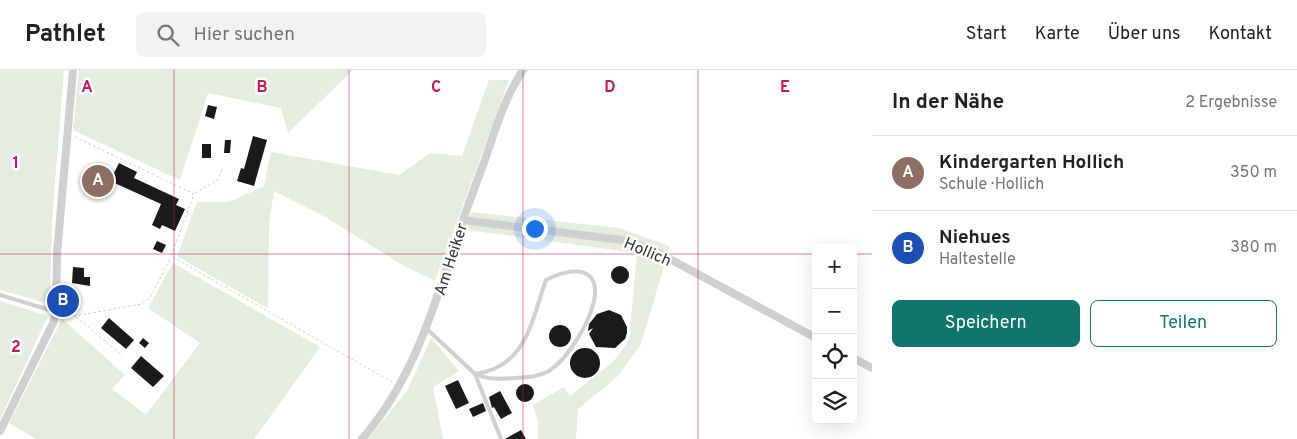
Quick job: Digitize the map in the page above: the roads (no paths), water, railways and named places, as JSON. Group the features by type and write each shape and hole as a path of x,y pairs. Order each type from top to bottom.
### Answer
{"street":[{"path":"0,431 53,323 56,312 57,254 73,70"},
{"name":"Am Heiker","path":"362,439 381,417 400,387 427,329 463,220 510,89 523,70"},
{"name":"Hollich","path":"463,220 630,241 654,251 812,336"},
{"path":"857,360 872,368"}],"lane":[{"path":"427,329 475,374 485,379 531,378 549,371 573,348 595,294 593,283 587,274 575,270 558,273 546,280 527,336 514,358 501,366 475,374"},
{"path":"0,295 56,312"},
{"path":"475,374 501,439"}],"place":[{"name":"Kindergarten Hollich","path":"98,181"},
{"name":"Niehues","path":"63,301"}]}
